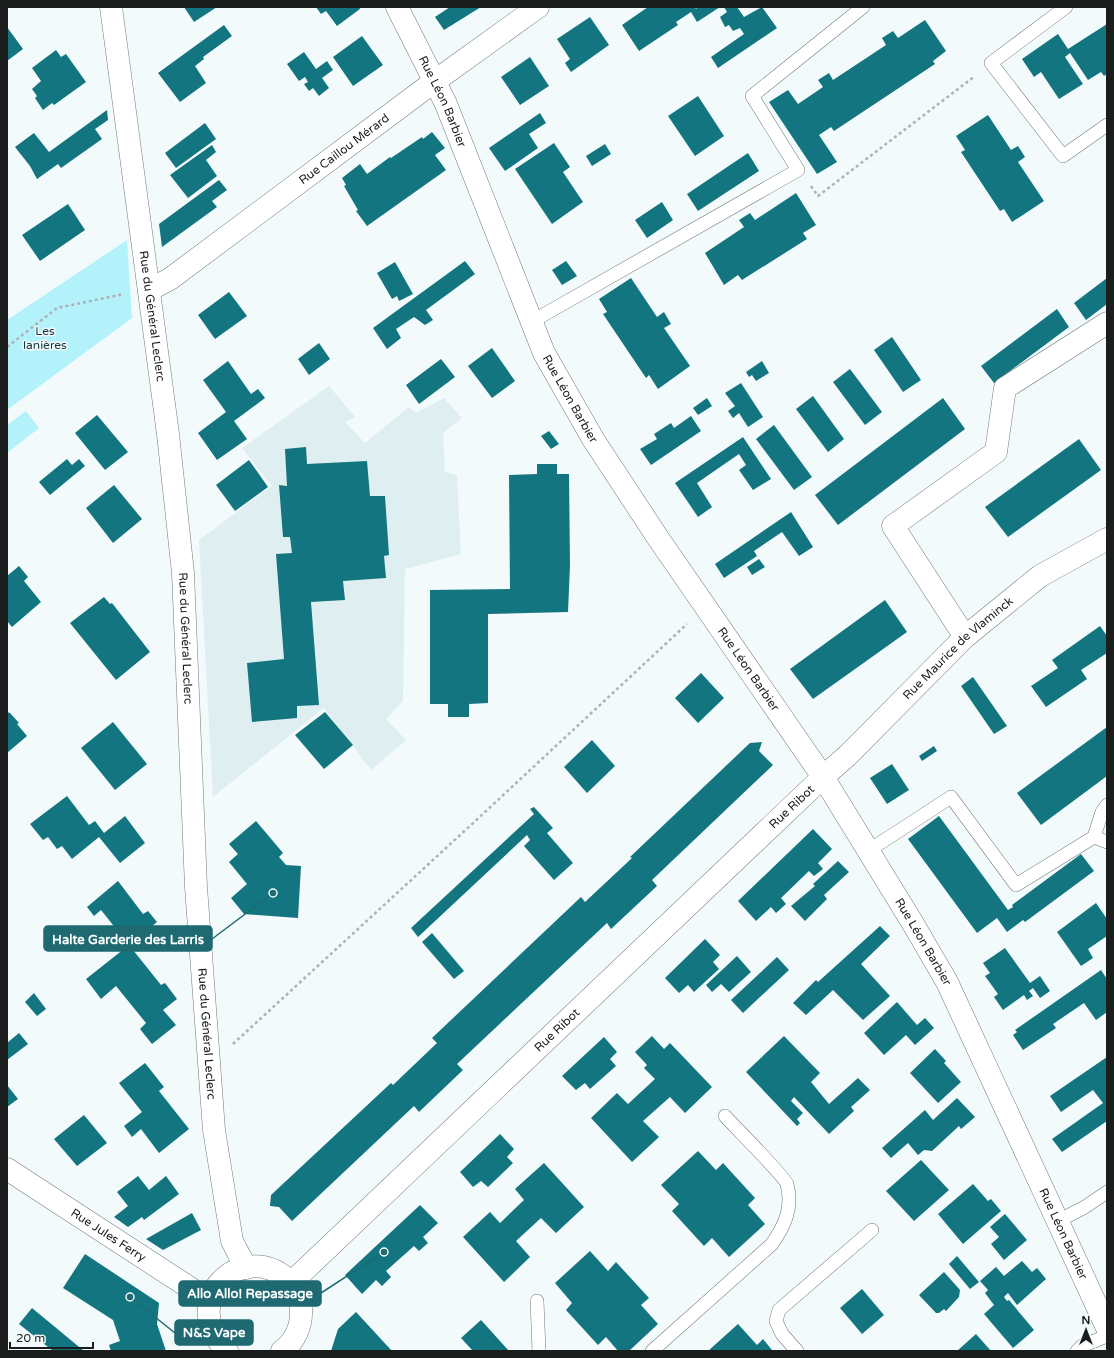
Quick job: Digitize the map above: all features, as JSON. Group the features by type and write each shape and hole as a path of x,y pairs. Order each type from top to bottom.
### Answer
{"street":[{"name":"Rue du Général Leclerc","path":"111,7 168,434 182,573 196,887 214,1130 232,1241 246,1268"},
{"name":"Rue Léon Barbier","path":"397,7 446,104 544,353 593,439 705,607 823,777 947,982 1107,1328"},
{"name":"Rue Caillou Mérard","path":"148,290 170,279 435,81 538,7"},
{"path":"965,637 893,526 996,452 1005,388 1107,323"},
{"name":"Rue Maurice de Vlaminck","path":"823,777 847,756 965,637 1040,576 1107,539"},
{"name":"Rue Ribot","path":"291,1283 823,777"},
{"name":"Rue Jules Ferry","path":"7,1169 210,1301"},
{"path":"227,1351 214,1335 209,1324 208,1312 210,1301 215,1288 223,1278 234,1271 258,1266 271,1269 282,1275 291,1283 297,1294 301,1306 301,1319 289,1349"}],"lane":[{"path":"531,322 798,170 752,96 863,7"},
{"path":"1066,7 991,63 1063,156 1107,125"},
{"path":"868,851 951,797 1016,885 1094,837 1102,812 1107,805"},
{"path":"1094,837 1107,842"},
{"path":"652,1351 772,1244 785,1225 789,1203 786,1183 725,1116"},
{"path":"1058,1221 1085,1207 1107,1192"},
{"path":"797,1351 782,1334 776,1321 779,1310 872,1230"},
{"path":"537,1300 538,1351"},
{"path":"1076,1351 1082,1346 1107,1336"}],"path":[{"path":"798,170 818,196 991,63"},
{"path":"7,347 57,308 148,290"},
{"path":"207,1050 235,1043 705,607"}],"shaded area":[{"path":"329,386 355,417 345,422 365,443 409,407 416,413 444,398 462,418 443,433 445,472 457,475 461,554 405,569 403,701 386,719 406,740 371,770 324,708 213,797 199,540 272,486 242,448"}],"green space":[{"name":"Les lanières","path":"127,240 132,318 7,410 7,320"},
{"path":"26,411 39,428 7,453 7,425"}],"building":[{"path":"184,7 217,7 194,22"},
{"path":"316,7 359,7 360,9 337,26 326,11 321,14"},
{"path":"450,7 481,7 444,30 435,17"},
{"path":"648,7 695,7 696,9 698,7 720,7 697,22 691,12 676,22 678,25 639,51 622,25"},
{"path":"724,7 737,7 744,17 762,7 777,28 718,68 711,57 744,34 740,28 733,31 729,25 725,27 720,17 727,12"},
{"path":"590,17 609,45 571,72 565,63 570,59 557,39"},
{"path":"925,20 946,51 933,61 935,64 834,131 831,127 819,135 837,162 817,174 769,102 788,90 798,104 823,87 818,80 829,73 833,80 886,45 882,38 893,31 898,38"},
{"path":"1107,24 1107,74 1104,76 1101,72 1088,80 1070,53 1065,57 1083,84 1059,99 1041,72 1034,77 1022,59 1058,34 1068,49"},
{"path":"224,25 232,36 203,57 204,59 195,66 206,83 180,102 158,73"},
{"path":"7,27 23,49 7,61"},
{"path":"362,36 383,65 353,86 333,57"},
{"path":"56,50 61,57 66,54 86,82 54,105 52,103 43,110 35,98 37,96 32,89 41,81 32,68"},
{"path":"304,52 316,69 327,61 333,70 322,78 329,88 319,96 313,88 309,91 304,84 308,82 305,77 299,81 287,64"},
{"path":"530,57 549,86 520,105 501,77"},
{"path":"698,96 724,136 695,156 668,116"},
{"path":"107,110 108,120 95,129 102,139 61,168 58,164 37,179 30,166 15,147 34,133 49,152"},
{"path":"540,113 546,123 529,134 538,148 505,171 489,148"},
{"path":"988,115 1011,150 1018,146 1025,157 1018,162 1044,201 1012,222 1004,209 1000,211 961,152 965,150 956,136"},
{"path":"205,123 216,139 176,168 165,153"},
{"path":"432,132 445,148 435,155 446,170 367,226 356,211 358,210 344,186 346,185 342,178 360,164 367,174 390,157 391,158 422,137 423,139"},
{"path":"554,143 570,167 563,172 583,202 552,224 515,169"},
{"path":"605,144 611,154 592,166 586,156"},
{"path":"212,145 216,152 206,160 217,176 188,198 170,175"},
{"path":"748,153 759,171 698,211 687,194"},
{"path":"219,180 227,190 212,201 217,207 162,247 159,224"},
{"path":"796,193 816,225 803,233 807,239 742,280 738,275 724,285 705,253 744,227 739,220 750,213 755,220"},
{"path":"662,202 673,220 647,238 635,220"},
{"path":"68,204 85,230 40,261 22,235"},
{"path":"465,261 475,274 426,310 433,320 425,325 414,317 396,329 401,338 387,349 373,328"},
{"path":"566,261 577,276 562,285 552,270"},
{"path":"395,262 413,294 399,301 397,296 392,299 377,273"},
{"path":"631,278 657,317 664,312 671,324 664,328 690,366 658,389 649,375 646,378 603,314 607,312 599,299"},
{"path":"1107,278 1107,304 1086,320 1074,303"},
{"path":"229,292 247,316 215,339 198,315"},
{"path":"1057,309 1069,327 994,383 981,366"},
{"path":"892,337 921,380 903,392 874,350"},
{"path":"319,343 330,359 309,375 298,359"},
{"path":"492,348 515,381 492,398 468,366"},
{"path":"441,359 455,377 419,404 406,385"},
{"path":"228,361 251,394 258,389 265,398 234,421 247,439 217,460 198,433 226,412 203,380"},
{"path":"762,361 769,373 756,381 752,375 749,377 746,372"},
{"path":"850,369 882,412 865,425 833,382"},
{"path":"741,383 763,417 748,427 739,413 733,418 728,411 735,406 725,393"},
{"path":"813,396 844,439 828,452 796,409"},
{"path":"707,398 712,406 698,415 693,408"},
{"path":"943,398 965,429 838,525 815,495"},
{"path":"97,415 128,452 105,470 75,433"},
{"path":"691,416 701,431 651,465 640,449 657,439 654,434 671,423 674,428"},
{"path":"774,425 812,477 794,490 756,439"},
{"path":"549,431 559,444 551,449 541,436"},
{"path":"743,437 771,479 753,490 739,470 746,465 739,454 697,483 712,507 698,517 675,483"},
{"path":"1079,439 1101,470 1008,537 985,507"},
{"path":"306,447 307,464 367,461 370,496 385,496 389,555 384,556 386,578 343,581 345,600 311,602 319,705 297,706 297,718 252,722 247,663 284,659 276,554 292,553 290,537 283,537 279,485 287,486 285,449"},
{"path":"67,459 72,465 79,459 85,466 50,495 39,482"},
{"path":"249,460 268,487 235,511 216,485"},
{"path":"537,464 557,464 557,474 569,474 570,565 568,612 488,614 488,703 469,704 469,717 448,717 448,704 430,704 430,590 510,589 509,475 537,474"},
{"path":"114,485 142,519 113,543 86,508"},
{"path":"791,512 813,547 799,556 782,532 754,551 757,556 724,578 715,564"},
{"path":"759,559 765,567 752,575 747,567"},
{"path":"19,566 28,577 24,581 41,602 12,627 7,621 7,576"},
{"path":"104,597 110,604 112,603 150,652 116,680 70,623"},
{"path":"885,600 907,632 813,699 790,669"},
{"path":"1100,626 1107,636 1107,653 1081,670 1087,679 1046,707 1031,686 1058,668 1052,660"},
{"path":"701,673 724,698 698,723 675,698"},
{"path":"973,677 1007,726 994,734 961,686"},
{"path":"7,712 10,713 19,723 17,724 27,736 7,753"},
{"path":"325,712 353,745 324,769 295,735"},
{"path":"113,722 147,764 115,790 81,748"},
{"path":"1107,727 1107,776 1041,825 1017,793"},
{"path":"592,740 615,766 587,793 564,767"},
{"path":"762,742 759,751 773,765 652,880 657,886 611,929 607,923 457,1064 463,1070 419,1112 414,1106 292,1221 279,1207 270,1206 271,1195 391,1083 393,1085 437,1043 432,1038 581,897 585,902 750,743"},
{"path":"934,746 937,751 922,761 919,756"},
{"path":"892,764 909,790 887,804 870,778"},
{"path":"67,796 89,825 95,821 104,833 125,816 145,843 120,863 99,837 72,859 62,846 57,849 48,837 43,840 30,824"},
{"path":"534,807 553,828 547,833 573,863 554,880 524,846 530,840 527,835 418,937 411,928 534,814 530,809"},
{"path":"939,816 1008,910 1013,907 1012,905 1081,854 1094,871 1025,922 1023,920 1007,932 997,918 977,933 908,839"},
{"path":"256,821 283,853 279,857 286,865 301,866 298,918 244,914 231,898 247,884 229,862 238,854 229,844"},
{"path":"813,829 832,849 818,863 823,869 814,876 809,871 781,898 786,904 776,913 771,907 756,921 738,901"},
{"path":"838,861 849,872 824,895 827,899 805,921 791,906 815,886 813,884"},
{"path":"118,881 143,914 148,911 157,922 129,945 101,910 94,916 87,907"},
{"path":"1096,903 1107,919 1107,936 1088,949 1093,958 1081,966 1057,932"},
{"path":"880,926 890,936 861,964 890,996 863,1020 833,990 806,1015 793,1003 816,980 818,982"},
{"path":"432,933 464,971 454,979 422,942"},
{"path":"705,939 720,955 713,962 719,969 694,992 688,985 679,993 665,978"},
{"path":"129,945 161,985 165,983 177,999 163,1010 176,1025 152,1044 140,1029 146,1023 116,986 101,999 86,979"},
{"path":"1005,948 1030,983 1040,976 1050,991 1040,998 1033,988 1029,991 1033,996 1027,1000 1024,995 1003,1010 994,997 998,994 985,976 990,973 983,963"},
{"path":"737,956 751,972 729,992 721,984 712,992 706,985"},
{"path":"777,957 789,970 743,1013 731,1000"},
{"path":"1101,970 1107,979 1107,1012 1096,1020 1084,1003 1053,1024 1056,1028 1023,1050 1013,1035 1017,1032 1015,1030"},
{"path":"34,993 46,1009 37,1016 25,1002"},
{"path":"897,1002 917,1025 925,1018 934,1028 915,1045 906,1035 884,1055 864,1033"},
{"path":"19,1033 28,1044 7,1060 7,1043"},
{"path":"652,1036 664,1049 670,1043 712,1087 685,1113 670,1097 643,1121 659,1137 632,1162 591,1118 617,1093 628,1104 655,1079 644,1068 647,1065 635,1052"},
{"path":"784,1036 820,1073 811,1082 829,1104 858,1078 870,1090 851,1107 854,1111 829,1134 794,1097 791,1101 803,1113 797,1119 800,1123 797,1126 746,1072"},
{"path":"604,1037 617,1052 610,1059 616,1066 590,1089 585,1083 576,1090 562,1076"},
{"path":"935,1049 946,1061 944,1063 961,1082 938,1103 910,1073"},
{"path":"1107,1057 1107,1121 1062,1152 1052,1139 1103,1103 1093,1090 1061,1112 1050,1096"},
{"path":"145,1063 164,1087 159,1091 189,1129 159,1153 141,1129 132,1137 124,1126 142,1112 119,1083"},
{"path":"7,1085 18,1099 7,1107"},
{"path":"957,1098 975,1117 961,1129 959,1126 932,1151 924,1150 918,1155 908,1143 891,1158 882,1148 925,1110 933,1120"},
{"path":"84,1115 107,1143 77,1166 54,1139"},
{"path":"500,1134 514,1149 507,1157 513,1163 488,1187 481,1181 473,1187 460,1172"},
{"path":"698,1151 716,1170 723,1163 755,1198 748,1205 765,1224 729,1257 712,1238 704,1246 672,1211 679,1204 661,1185"},
{"path":"921,1160 949,1190 914,1221 886,1191"},
{"path":"544,1163 584,1207 556,1233 541,1218 516,1241 530,1257 504,1282 463,1237 490,1212 500,1223 524,1200 515,1189"},
{"path":"138,1176 149,1190 166,1176 179,1194 144,1220 142,1217 128,1227 114,1217 128,1206 117,1192"},
{"path":"973,1184 988,1201 991,1199 1001,1211 963,1244 938,1214"},
{"path":"420,1205 438,1223 423,1237 428,1243 419,1251 414,1246 386,1271 391,1277 382,1286 376,1280 362,1294 345,1275"},
{"path":"192,1213 201,1230 163,1250 146,1239"},
{"path":"1005,1214 1027,1240 1004,1260 991,1244 999,1237 990,1227"},
{"path":"590,1251 608,1271 616,1262 649,1298 641,1305 658,1324 629,1351 618,1351 606,1337 598,1345 566,1310 572,1303 555,1283"},
{"path":"85,1254 159,1303 157,1324 166,1351 111,1351 109,1345 120,1341 113,1320 63,1288"},
{"path":"957,1256 979,1282 970,1289 949,1264"},
{"path":"1022,1261 1032,1272 1037,1268 1046,1279 1017,1305 1008,1293 1004,1297 1007,1301 1009,1300 1034,1330 1013,1348 984,1314 994,1305 985,1293 988,1290 980,1281 996,1267 1004,1276"},
{"path":"944,1272 960,1290 959,1297 946,1311 944,1309 939,1313 936,1313 919,1295"},
{"path":"862,1289 884,1315 862,1334 840,1308"},
{"path":"32,1308 84,1351 53,1351 19,1324"},
{"path":"356,1312 392,1351 331,1351 338,1329"},
{"path":"481,1320 509,1351 473,1351 461,1338"},
{"path":"738,1324 757,1345 763,1339 772,1350 708,1351"},
{"path":"976,1334 991,1351 957,1351"}],"place":[{"name":"Halte Garderie des Larris","path":"273,893"},
{"name":"Allo Allo! Repassage","path":"384,1252"},
{"name":"N&S Vape","path":"130,1297"}]}
